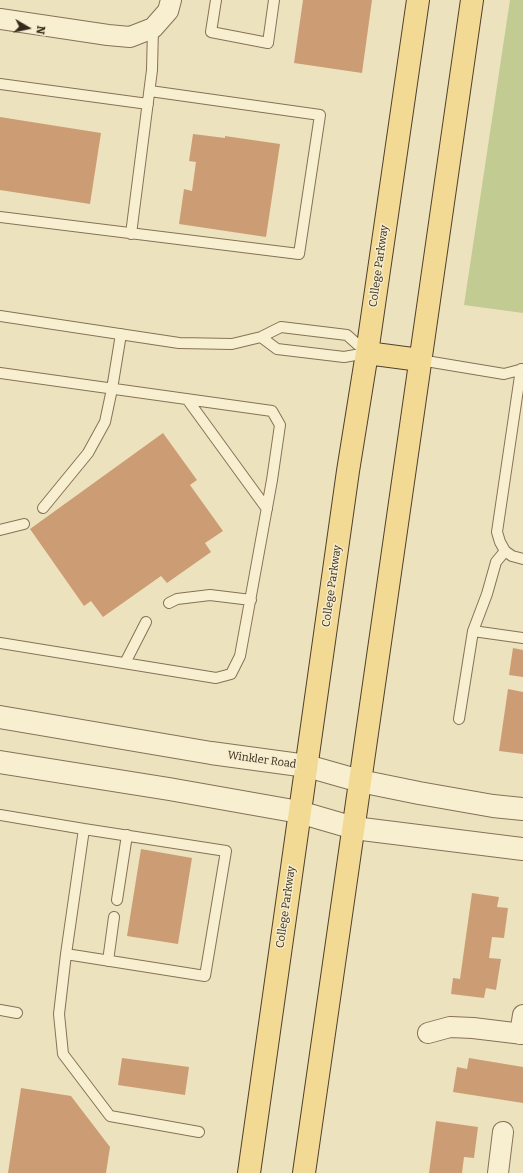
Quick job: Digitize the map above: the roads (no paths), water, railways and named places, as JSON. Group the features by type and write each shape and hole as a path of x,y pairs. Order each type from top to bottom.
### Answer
{"main road":[{"name":"College Parkway","path":"249,1173 348,471 367,353 418,0"},
{"path":"304,1173 472,0"},
{"path":"367,353 420,360"}],"street":[{"path":"0,19 130,37 153,28 168,11 171,0"},
{"name":"Winkler Road","path":"0,717 210,752 307,766 360,781 419,793 493,806 523,809"},
{"path":"0,762 300,812 354,828 523,848"},
{"path":"428,1033 450,1027 522,1028"},
{"path":"498,1173 503,1132"}],"lane":[{"path":"216,0 211,32 268,43 274,0"},
{"path":"131,234 150,91 153,28"},
{"path":"0,84 148,104"},
{"path":"0,217 299,254 320,115 150,91"},
{"path":"0,316 179,342 232,344 261,337 281,327 347,335 367,353"},
{"path":"43,508 88,453 105,422 121,334"},
{"path":"261,337 277,349 344,357 367,353"},
{"path":"420,360 504,374 522,369 497,532 505,551 512,556 523,559"},
{"path":"0,373 272,411 280,425 267,509 240,656 231,674 216,678 0,643"},
{"path":"187,399 267,509"},
{"path":"0,530 24,524"},
{"path":"459,719 473,630 487,594 496,562 505,551"},
{"path":"169,603 177,599 210,595 251,600"},
{"path":"125,663 146,622"},
{"path":"473,630 523,638"},
{"path":"0,815 226,851 205,976 66,954"},
{"path":"84,828 59,1014 63,1054 110,1116 199,1132"},
{"path":"117,900 127,835"},
{"path":"108,961 114,917"},
{"path":"0,1010 17,1013"}]}
